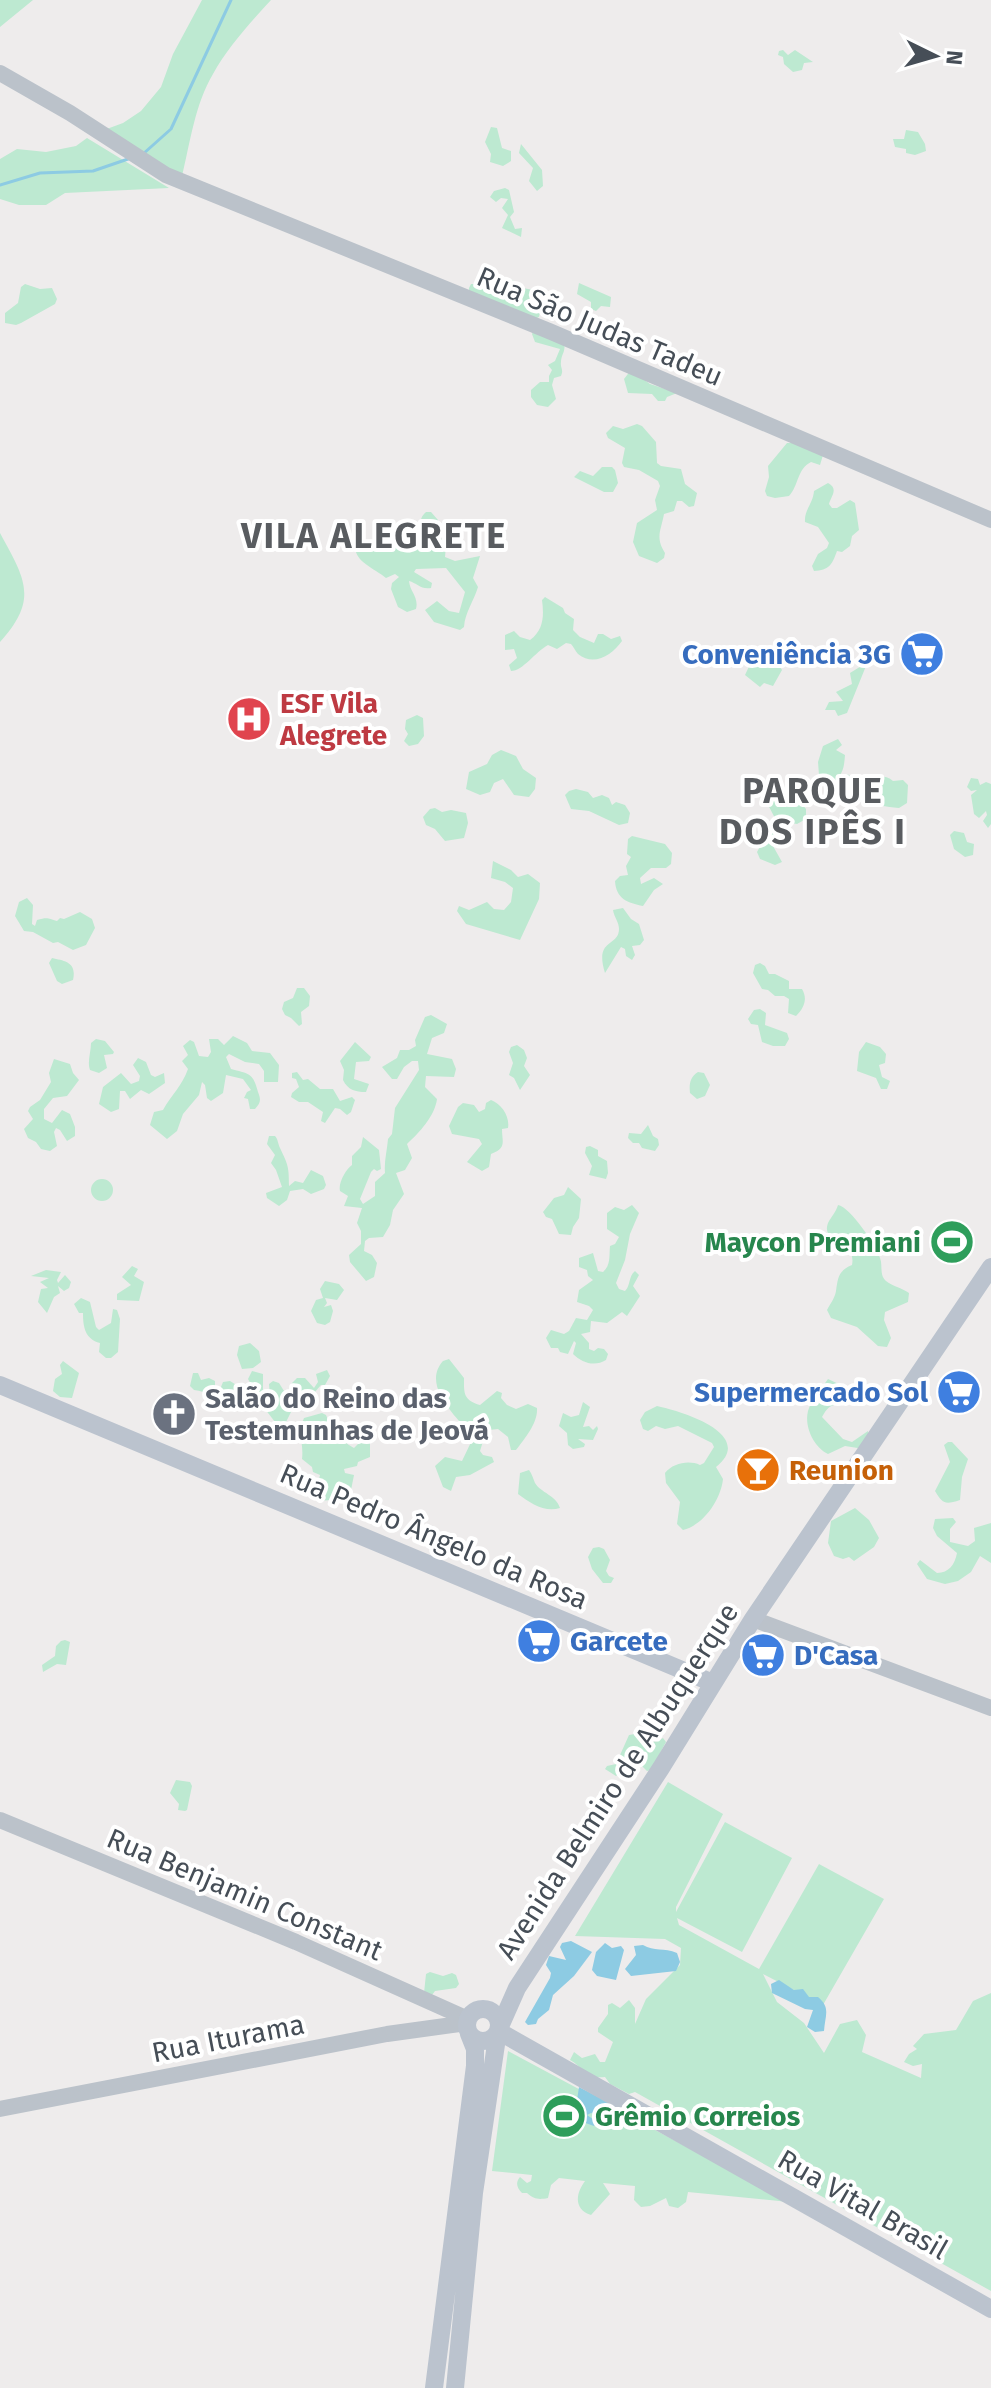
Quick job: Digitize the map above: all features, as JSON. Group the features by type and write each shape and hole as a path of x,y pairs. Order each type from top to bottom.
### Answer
{"main road":[{"name":"Avenida Belmiro de Albuquerque","path":"455,2388 474,2193 498,2031 517,1988 753,1619 991,1267"},
{"name":"Rua Pedro Ângelo da Rosa","path":"0,1385 713,1683"},
{"name":"Rua Iturama","path":"471,2021 517,1988"},
{"path":"491,2010 497,2017 498,2031 487,2041 475,2039 471,2021 491,2010"},
{"path":"434,2388 475,2066 471,2021"},
{"name":"Rua Vital Brasil","path":"498,2031 991,2309"}],"street":[{"name":"Rua São Judas Tadeu","path":"0,73 70,113 146,164 186,184 520,319 991,520"},
{"path":"753,1619 991,1708"},
{"name":"Rua Benjamin Constant","path":"0,1820 296,1942 471,2021"},
{"name":"Rua Iturama","path":"0,2109 387,2034 471,2021"}],"green space":[{"path":"0,0 33,0 0,27"},
{"path":"202,0 271,0 232,45 207,86 182,176 104,130 123,123 141,111 161,87 173,54"},
{"path":"783,50 788,55 795,50 813,62 804,63 802,70 793,72 784,64 783,57 778,55"},
{"path":"491,127 497,128 502,148 511,151 511,161 503,166 490,162 491,154 485,142"},
{"path":"906,130 918,132 926,151 915,155 895,147 893,139 904,139"},
{"path":"87,138 169,188 65,193 46,205 19,205 0,199 0,159 17,149 46,152 76,146"},
{"path":"521,144 542,170 543,186 537,191 529,181 533,168 519,153"},
{"path":"509,190 514,212 510,217 515,229 522,228 521,237 502,228 508,215 502,208 508,199 501,198 496,202 490,197 494,191"},
{"path":"482,271 491,276 502,292 506,289 507,280 511,279 523,288 533,290 528,303 540,312 539,317 534,319 469,293 471,284 476,284"},
{"path":"579,283 611,297 610,307 601,306 596,311 591,309 591,302 577,294"},
{"path":"25,284 40,289 52,288 57,299 55,304 16,325 5,323 5,313 18,303 21,287"},
{"path":"535,327 564,344 562,374 554,378 552,385 556,399 548,407 537,405 531,397 531,390 540,382 549,382 552,370 548,365 555,361 560,349 535,342 532,334"},
{"path":"631,370 650,384 677,393 665,401 658,401 652,394 628,393 624,379"},
{"path":"637,424 656,442 657,463 681,469 685,484 697,493 694,506 677,501 674,511 664,514 659,538 665,553 657,563 639,556 633,542 637,523 657,510 655,500 660,486 658,481 639,470 624,467 625,448 608,438 606,433 613,426 623,429"},
{"path":"787,443 796,443 823,455 820,465 811,462 806,465 789,496 767,496 768,466"},
{"path":"602,467 615,470 618,483 613,492 604,492 574,477 580,471 593,476"},
{"path":"828,483 834,490 829,504 832,508 850,500 855,503 859,530 852,536 850,546 842,552 837,551 829,566 814,571 812,566 818,554 829,543 818,527 805,522 805,518 814,491"},
{"path":"426,512 431,512 438,520 432,534 435,538 440,537 446,546 445,557 455,561 480,556 473,578 478,587 464,627 460,630 434,622 425,610 437,601 449,611 459,613 465,592 446,568 416,569 414,572 432,583 431,588 409,581 417,605 416,609 407,612 398,607 391,589 392,583 399,577 395,574 386,578 363,562 356,552 357,538 382,551 395,544 414,543 421,518"},
{"path":"0,533 21,576 24,601 12,627 0,642"},
{"path":"545,597 574,619 573,630 580,637 594,643 598,634 603,634 611,639 620,636 622,641 608,655 596,659 584,658 571,644 566,643 557,649 548,645 520,668 511,671 509,665 517,658 514,649 505,650 505,635 514,631 530,640 535,636 542,622 542,600"},
{"path":"764,654 775,659 782,670 773,686 764,683 760,687 745,675 753,658"},
{"path":"866,666 847,713 838,716 835,710 825,710 829,702 843,701 836,692 852,684 850,673"},
{"path":"417,715 423,718 424,736 418,744 409,746 404,741 408,734 406,720"},
{"path":"838,739 842,745 836,750 845,755 841,773 833,782 819,775 818,762 823,746"},
{"path":"501,750 516,756 523,769 536,778 535,789 529,797 514,795 503,779 494,783 490,792 480,795 466,789 469,772 487,764 492,755"},
{"path":"847,774 860,781 880,777 903,780 908,785 907,803 899,808 866,802 846,787 841,779"},
{"path":"971,778 978,779 980,785 986,782 991,784 991,824 988,828 983,821 986,811 979,818 974,814 971,795 977,790 971,791 967,787"},
{"path":"576,789 588,792 593,798 602,795 609,798 612,805 616,802 625,805 630,813 628,823 619,825 589,811 571,809 565,795"},
{"path":"771,798 801,803 806,809 806,819 797,824 776,820 767,803"},
{"path":"435,808 442,812 466,813 468,823 464,838 445,841 435,829 426,825 423,817"},
{"path":"777,824 780,827 773,846 782,862 775,865 760,859 757,852 763,834"},
{"path":"954,831 964,833 967,842 974,844 973,855 965,857 954,849 950,835"},
{"path":"632,836 665,844 672,853 671,864 666,868 651,868 640,878 641,884 654,878 663,884 654,890 643,906 624,899 615,881 620,876 628,875 626,866 631,857 627,854 628,839"},
{"path":"493,861 518,877 528,874 540,883 539,899 520,940 466,924 457,911 459,906 469,910 487,902 494,909 504,910 511,902 513,888 491,878"},
{"path":"27,898 33,905 32,924 35,926 37,920 47,918 57,921 80,912 92,919 95,928 86,945 73,950 24,931 15,916 19,902"},
{"path":"623,908 639,924 644,940 640,945 632,946 635,955 632,960 621,947 605,973 603,954 619,929 613,910"},
{"path":"52,958 72,966 73,980 62,984 57,981 49,963"},
{"path":"760,963 769,974 789,981 789,989 802,989 804,1003 796,1016 788,1013 789,999 762,989 753,973 755,965"},
{"path":"297,988 304,988 310,996 309,1006 301,1012 302,1024 299,1026 282,1009 284,1002 293,998"},
{"path":"760,1009 766,1013 765,1025 787,1033 789,1039 785,1046 762,1042 758,1025 751,1024 748,1019 754,1010"},
{"path":"431,1015 447,1024 444,1033 432,1038 427,1054 452,1059 456,1069 454,1077 426,1076 425,1087 437,1099 436,1105 426,1124 407,1144 412,1158 405,1170 396,1173 404,1194 393,1210 390,1225 383,1237 365,1241 364,1251 372,1255 377,1263 374,1277 366,1281 350,1262 349,1255 361,1244 361,1231 357,1223 362,1208 344,1206 348,1196 340,1191 340,1184 352,1165 352,1156 361,1147 363,1137 379,1150 381,1169 371,1172 360,1199 363,1204 375,1196 375,1182 385,1173 395,1108 419,1070 418,1061 412,1061 397,1079 392,1079 382,1067 397,1058 400,1050 416,1046 415,1040 425,1017"},
{"path":"233,1036 247,1043 252,1051 270,1053 279,1065 278,1082 264,1082 264,1071 259,1064 245,1062 229,1054 226,1057 231,1069 247,1073 254,1081 260,1099 257,1107 250,1109 248,1099 244,1098 251,1090 243,1079 226,1075 223,1093 211,1101 202,1082 199,1095 183,1114 177,1131 167,1139 150,1125 154,1112 163,1110 186,1075 188,1069 182,1061 188,1055 183,1046 190,1040 194,1042 199,1056 208,1057 211,1052 209,1039 218,1039 224,1045"},
{"path":"96,1039 105,1041 114,1052 104,1055 107,1068 99,1073 90,1070 89,1064 91,1043"},
{"path":"355,1042 371,1057 369,1061 356,1062 354,1079 369,1084 366,1092 352,1090 343,1080 344,1070 340,1061"},
{"path":"866,1042 880,1047 886,1054 885,1063 879,1065 882,1077 890,1081 887,1089 881,1089 876,1078 857,1071 859,1052"},
{"path":"517,1045 524,1050 527,1058 524,1066 530,1075 520,1090 509,1075 513,1063 509,1052 511,1047"},
{"path":"138,1058 146,1062 151,1075 155,1077 164,1073 165,1083 149,1094 141,1090 130,1099 125,1091 120,1091 119,1109 111,1112 99,1104 103,1087 121,1073 131,1084 139,1081 140,1076 133,1065"},
{"path":"54,1059 70,1064 79,1080 67,1096 53,1098 44,1109 44,1119 52,1123 62,1110 70,1114 75,1127 75,1136 67,1141 56,1128 57,1146 50,1151 41,1149 28,1138 24,1129 33,1119 28,1111 30,1107 40,1100 51,1082 49,1073"},
{"path":"297,1072 303,1080 308,1079 320,1089 333,1089 340,1101 352,1097 355,1100 351,1112 347,1115 335,1108 325,1123 321,1121 323,1112 308,1102 299,1102 291,1097 299,1087 296,1079 292,1078 292,1073"},
{"path":"698,1072 704,1073 710,1085 705,1096 697,1099 690,1093 690,1087 692,1078"},
{"path":"491,1100 504,1111 508,1128 502,1129 502,1147 491,1154 489,1167 482,1171 467,1162 482,1144 479,1139 452,1134 449,1126 463,1103 474,1105 479,1112"},
{"path":"648,1125 658,1139 659,1145 655,1151 642,1148 628,1138 629,1133 641,1134"},
{"path":"269,1136 276,1137 286,1162 289,1186 295,1181 303,1183 311,1170 323,1176 324,1189 311,1194 303,1189 290,1191 287,1200 279,1206 267,1198 266,1193 282,1187 271,1163 275,1155 267,1144"},
{"path":"590,1146 607,1161 606,1179 589,1175 592,1166 585,1153 586,1147"},
{"path":"102,1179 110,1182 113,1190 110,1198 102,1201 94,1198 91,1190 94,1182"},
{"path":"568,1187 581,1199 579,1218 571,1235 559,1234 552,1219 543,1212 554,1198 564,1195"},
{"path":"632,1205 639,1213 616,1283 619,1289 625,1291 635,1271 639,1275 633,1286 640,1296 627,1316 622,1312 607,1323 591,1321 590,1332 581,1334 589,1343 589,1349 604,1349 608,1354 606,1360 593,1364 580,1360 573,1354 574,1341 568,1354 551,1348 546,1338 551,1330 564,1334 576,1318 587,1320 593,1310 577,1302 579,1290 593,1280 587,1270 579,1267 579,1258 593,1253 598,1271 606,1269 610,1246 619,1237 607,1229 607,1213 615,1207 624,1210"},
{"path":"838,1205 856,1219 873,1245 880,1258 884,1279 909,1293 908,1302 885,1312 884,1320 891,1338 887,1347 878,1346 857,1327 831,1318 827,1310 835,1296 840,1275 852,1265 849,1250 833,1239 827,1230"},
{"path":"132,1266 138,1269 134,1276 144,1282 139,1301 117,1300 117,1294 131,1285 122,1277"},
{"path":"46,1270 61,1272 58,1283 65,1275 71,1282 64,1291 58,1286 60,1293 54,1297 47,1313 38,1302 41,1289 48,1288 40,1282 49,1278 31,1276"},
{"path":"325,1281 339,1284 344,1290 337,1300 325,1298 327,1303 324,1307 331,1305 333,1311 330,1322 325,1325 317,1323 311,1311 316,1300 323,1298 320,1289"},
{"path":"81,1298 90,1302 99,1330 111,1323 113,1309 117,1310 120,1319 118,1352 111,1358 99,1352 100,1343 91,1339 86,1332 83,1313 79,1313 74,1304"},
{"path":"250,1343 259,1351 261,1362 253,1368 242,1369 237,1355 239,1346"},
{"path":"449,1359 464,1378 465,1392 470,1401 480,1405 497,1391 502,1393 501,1398 507,1405 516,1409 528,1404 537,1408 533,1425 516,1450 511,1450 508,1437 498,1429 489,1430 480,1451 492,1457 494,1462 470,1475 456,1477 451,1491 443,1487 435,1466 445,1457 462,1461 473,1438 439,1392 437,1371 443,1361"},
{"path":"63,1361 79,1373 72,1398 60,1397 53,1391 55,1379 62,1374 60,1365"},
{"path":"327,1370 330,1376 325,1385 314,1393 312,1401 303,1404 291,1402 293,1408 286,1422 275,1422 265,1409 256,1411 248,1405 260,1394 255,1392 248,1379 252,1371 263,1374 263,1394 270,1396 269,1384 273,1381 279,1383 284,1391 283,1396 289,1399 290,1385 297,1378 305,1378 314,1388 318,1382 316,1374"},
{"path":"193,1373 198,1373 201,1380 209,1378 215,1381 215,1387 230,1381 238,1386 238,1398 221,1398 194,1390 190,1386"},
{"path":"828,1379 845,1387 848,1396 844,1405 831,1406 822,1417 843,1439 852,1442 868,1431 869,1441 864,1449 845,1446 828,1454 818,1447 811,1436 807,1423 808,1411"},
{"path":"583,1402 590,1407 583,1427 589,1426 593,1430 597,1426 598,1429 593,1440 578,1439 585,1444 584,1447 573,1449 568,1445 567,1433 559,1426 563,1413 571,1417 579,1415"},
{"path":"657,1406 711,1426 727,1444 726,1455 716,1467 723,1479 715,1503 698,1523 683,1530 677,1524 680,1502 666,1483 665,1473 681,1463 704,1463 714,1447 712,1443 678,1426 665,1429 656,1426 648,1431 643,1429 640,1420 645,1412"},
{"path":"322,1413 331,1427 336,1428 354,1448 361,1441 370,1443 370,1457 358,1462 357,1466 344,1469 345,1473 354,1475 351,1490 338,1490 331,1500 318,1501 315,1497 320,1475 313,1472 312,1467 302,1459 301,1429 304,1418"},
{"path":"952,1442 968,1459 962,1477 960,1500 948,1503 942,1501 935,1491 950,1462 944,1445"},
{"path":"529,1470 535,1483 560,1508 543,1508 518,1494 520,1473"},
{"path":"855,1508 869,1520 879,1538 874,1547 854,1561 849,1557 834,1556 828,1543 831,1521"},
{"path":"953,1518 956,1522 950,1529 950,1542 968,1546 975,1541 974,1528 991,1523 991,1563 980,1556 971,1572 958,1581 945,1584 927,1579 917,1564 920,1560 937,1573 951,1567 957,1553 937,1536 933,1528 935,1519"},
{"path":"593,1548 604,1549 610,1560 606,1571 614,1578 611,1583 603,1583 592,1569 588,1557"},
{"path":"65,1640 70,1642 66,1665 57,1664 43,1672 42,1665 55,1656 56,1646"},
{"path":"646,1732 655,1742 663,1738 666,1742 651,1770 632,1764 616,1776 605,1769 616,1764 629,1735"},
{"path":"176,1780 190,1782 192,1786 185,1811 178,1810 179,1804 170,1793"},
{"path":"668,1782 723,1814 676,1912 725,1822 792,1858 742,1952 677,1918 679,1925 759,1969 819,1864 884,1899 823,2005 763,1974 777,2002 804,2023 824,2053 840,2024 857,2020 866,2035 862,2052 921,2078 922,2064 913,2066 904,2062 917,2049 913,2046 924,2034 956,2030 973,2001 991,1993 991,2291 635,2092 629,2094 610,2084 605,2077 588,2075 570,2060 574,2052 582,2058 595,2054 600,2062 605,2062 613,2042 598,2032 598,2028 608,2014 608,2005 612,2003 620,2008 629,2000 635,2008 635,2024 646,1999 680,1965 681,1948 665,1939 575,1936"},
{"path":"430,1972 443,1976 452,1973 459,1984 456,1988 435,1991 432,1995 424,1993 426,1974"},
{"name":"Grêmio Correios","path":"508,2051 789,2202 688,2192 686,2202 678,2208 669,2206 666,2198 641,2207 634,2200 635,2186 603,2183 610,2194 591,2215 581,2209 578,2200 585,2181 559,2178 551,2185 548,2198 522,2193 517,2185 518,2179 520,2177 527,2183 532,2175 492,2171"}],"water":[{"path":"571,1941 592,1952 574,1976 553,1995 549,2010 536,2024 528,2025 525,2022 550,1978 551,1973 546,1965 549,1956 566,1960 560,1947 562,1943"},
{"path":"605,1943 612,1948 621,1946 624,1950 616,1980 597,1976 592,1970 596,1952"},
{"path":"643,1945 677,1953 680,1962 676,1971 631,1976 625,1969 636,1955 634,1946"},
{"path":"779,1980 794,1990 803,1989 809,1997 818,1997 822,2001 826,2012 824,2031 815,2032 807,2027 813,2010 772,1993 771,1984"},
{"path":"579,2087 629,2113 632,2118 629,2126 591,2113 587,2115 597,2122 594,2126 577,2120 570,2114"}],"waterway":[{"path":"143,154 171,129 231,0"},
{"path":"0,185 40,173 93,171 128,159"}],"place":[{"name":"Conveniência 3G","path":"922,654"},
{"name":"ESF Vila Alegrete","path":"249,719"},
{"name":"Maycon Premiani","path":"952,1242"},
{"name":"Supermercado Sol","path":"959,1392"},
{"name":"Salão do Reino das Testemunhas de Jeová","path":"174,1414"},
{"name":"Reunion","path":"758,1470"},
{"name":"Garcete","path":"539,1641"},
{"name":"D'Casa","path":"763,1655"},
{"name":"Grêmio Correios","path":"564,2116"}],"district":[{"name":"VILA ALEGRETE","path":"374,535"},
{"name":"PARQUE DOS IPÊS I","path":"813,810"}]}
